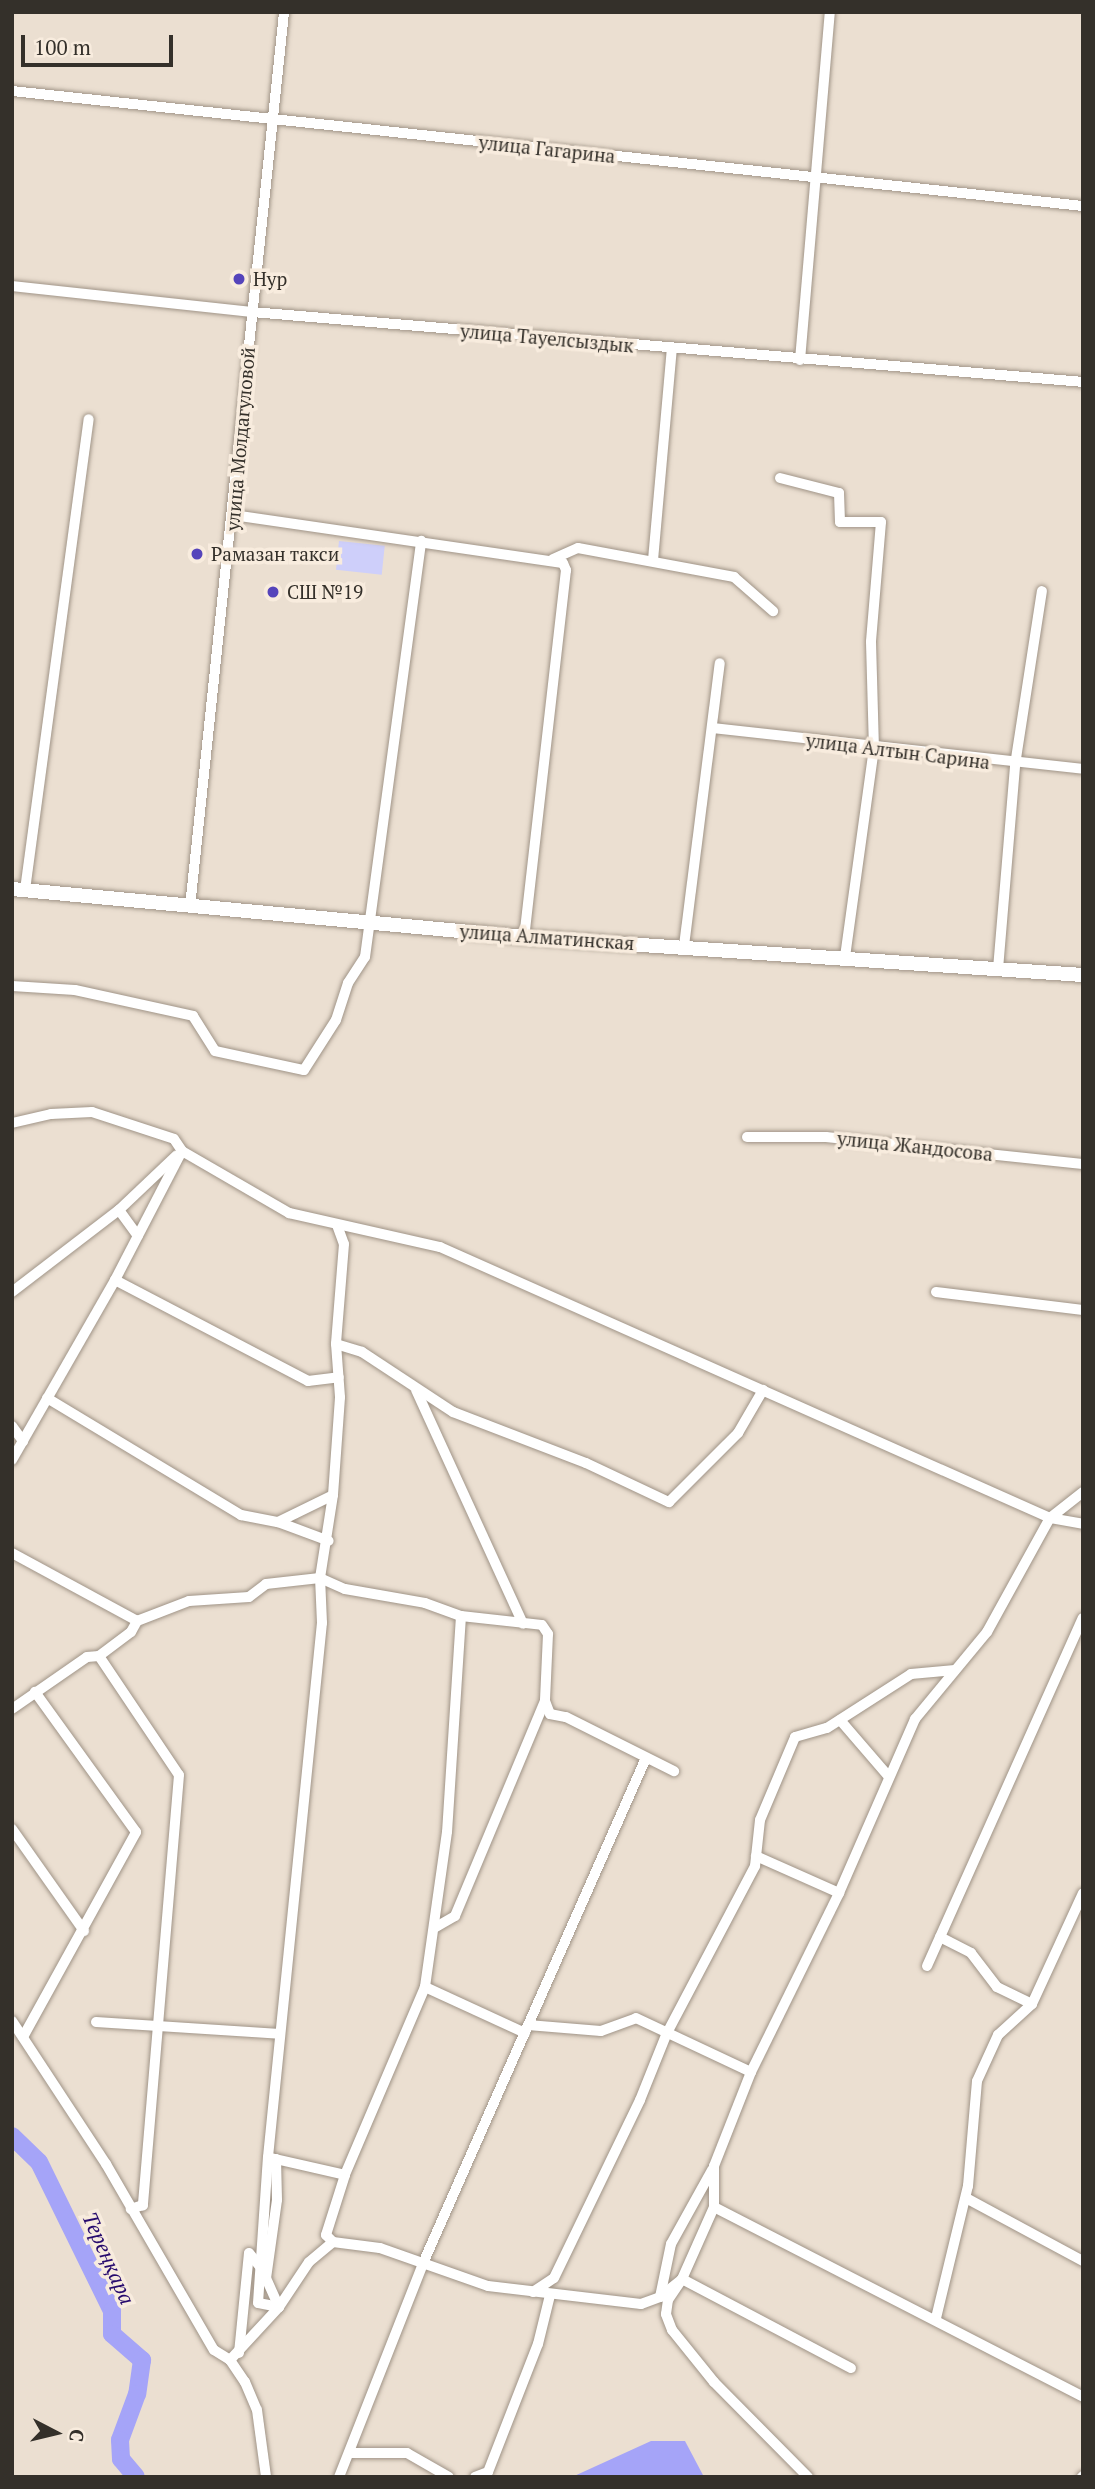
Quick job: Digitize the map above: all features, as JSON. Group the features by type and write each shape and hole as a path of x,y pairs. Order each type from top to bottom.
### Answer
{"street":[{"name":"улица Молдагуловой","path":"190,907 284,12"},
{"path":"800,360 818,176 830,12"},
{"name":"улица Гагарина","path":"12,92 1083,206"},
{"name":"улица Тауелсыздык","path":"12,286 253,312 1083,382"},
{"path":"653,560 672,349"},
{"path":"19,889 89,419"},
{"path":"780,478 839,493 840,522 881,522 871,642 874,748 845,956"},
{"path":"233,515 553,559 563,563 566,570 524,937"},
{"path":"12,986 75,990 193,1016 215,1051 284,1064 299,1072 310,1064 336,1020 348,983 365,957 421,541"},
{"path":"553,559 578,548 734,577 773,611"},
{"path":"998,969 1015,765 1042,591"},
{"path":"684,946 720,663"},
{"name":"улица Алтын Сарина","path":"713,728 1015,765 1083,769"},
{"name":"улица Алматинская","path":"19,889 524,937 845,956 1083,975"},
{"path":"12,1123 51,1114 92,1112 174,1139 182,1151 289,1213 440,1247 1050,1518 1083,1524"},
{"name":"улица Жандосова","path":"747,1137 826,1137 1083,1164"},
{"path":"12,1292 119,1210 182,1151"},
{"path":"12,1460 116,1280 182,1151"},
{"path":"119,1210 138,1236"},
{"path":"279,2306 258,2303 272,2158 280,2034 322,1623 320,1578 329,1541 334,1495 339,1377 336,1344 344,1244 337,1225"},
{"path":"116,1280 301,1378 316,1383 339,1377"},
{"path":"936,1292 1083,1310"},
{"path":"336,1344 362,1352 415,1390 453,1412 574,1458 669,1502 738,1433 763,1390"},
{"path":"415,1390 523,1624"},
{"path":"47,1398 241,1515 278,1522 329,1541"},
{"path":"12,1426 23,1441"},
{"path":"660,2298 671,2244 714,2166 751,2072 839,1893 915,1719 987,1632 1050,1518 1083,1492"},
{"path":"278,1522 334,1495"},
{"path":"12,1553 137,1621"},
{"path":"12,1709 87,1657 99,1656 131,1632 137,1621 189,1601 249,1597 266,1584 320,1578 345,1589 425,1603 461,1616 542,1625 548,1634 545,1701 455,1916 436,1927"},
{"path":"461,1616 447,1832 436,1927 425,1987 345,2175 326,2235 333,2242 380,2248 424,2261 488,2286 550,2295 640,2304 660,2298 681,2279"},
{"path":"927,1966 1083,1618"},
{"path":"99,1656 179,1775 143,2205 131,2209"},
{"path":"533,2292 554,2278 640,2100 667,2033 755,1866 760,1821 795,1737 827,1728 911,1674 956,1670"},
{"path":"23,2037 84,1931 135,1832 35,1692"},
{"path":"545,1701 550,1714 566,1717 674,1771"},
{"path":"840,1720 890,1777"},
{"path":"339,2477 424,2261 646,1758"},
{"path":"12,1829 84,1931"},
{"path":"756,1856 839,1893"},
{"path":"936,2318 966,2198 976,2081 998,2035 1032,2004 1083,1893"},
{"path":"940,1937 971,1953 997,1987 1032,2004"},
{"path":"425,1987 526,2029 601,2031 636,2018 751,2072"},
{"path":"12,2021 131,2209 214,2350 230,2360 257,2410 266,2477"},
{"path":"96,2022 280,2034"},
{"path":"272,2158 345,2175"},
{"path":"266,2278 277,2200 272,2158"},
{"path":"714,2166 714,2207 681,2279 668,2300 666,2314 672,2330 714,2382 808,2477"},
{"path":"966,2198 1083,2261"},
{"path":"714,2207 936,2318 1083,2397"},
{"path":"230,2360 279,2306 309,2262 333,2242"},
{"path":"239,2353 249,2253 260,2266 279,2306"},
{"path":"681,2279 851,2368"},
{"path":"475,2477 488,2472 538,2344 550,2295"},
{"path":"349,2453 407,2453 449,2477"}],"shaded area":[{"path":"339,541 385,546 382,575 336,570"}],"water":[{"path":"651,2441 685,2441 704,2477 572,2477"}],"waterway":[{"name":"Тереңқара","path":"12,2136 39,2162 112,2311 112,2334 142,2360 137,2394 120,2440 121,2459 136,2477"}],"place":[{"name":"Нур","path":"239,279"},
{"name":"Рамазан такси","path":"197,554"},
{"name":"СШ №19","path":"273,592"}]}
